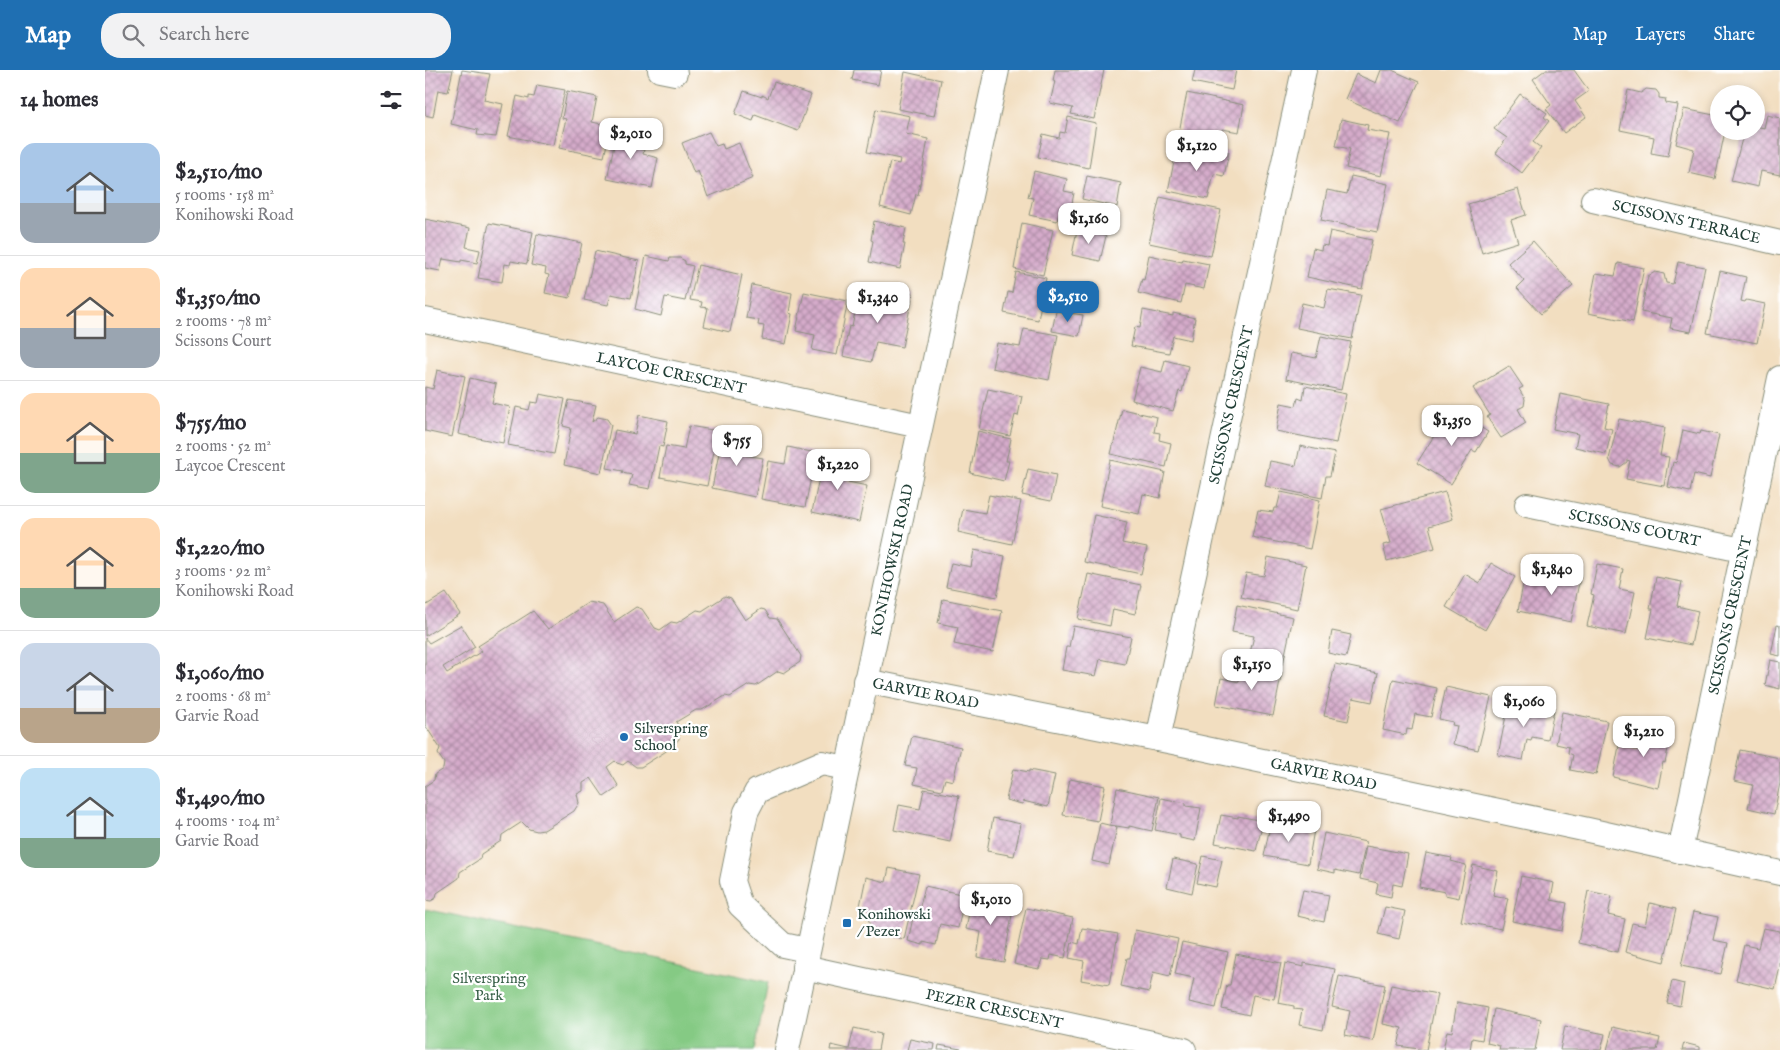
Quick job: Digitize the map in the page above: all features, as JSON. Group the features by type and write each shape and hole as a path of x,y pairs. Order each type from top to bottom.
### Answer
{"street":[{"name":"KONIHOWSKI ROAD","path":"787,1050 919,426 997,70"},
{"name":"SCISSONS CRESCENT","path":"1158,739 1304,70"},
{"name":"SCISSONS TERRACE","path":"1593,200 1780,243"},
{"name":"LAYCOE CRESCENT","path":"425,320 919,426"},
{"name":"SCISSONS CRESCENT","path":"1680,851 1742,550 1780,378"},
{"name":"SCISSONS COURT","path":"1527,505 1742,550"},
{"name":"GARVIE ROAD","path":"865,681 1158,739 1780,873"},
{"name":"PEZER CRESCENT","path":"846,768 822,763 757,791 746,812 732,881 740,905 783,945 805,958 1184,1050"}],"green space":[{"name":"Silverspring Park","path":"425,909 768,982 755,1050 425,1050"}],"building":[{"path":"425,70 453,70 448,92 438,90 433,117 425,115"},
{"path":"462,70 490,74 484,100 503,104 496,137 477,135 478,130 451,124"},
{"path":"854,70 881,70 878,85 852,80"},
{"path":"1055,70 1104,70 1094,119 1071,114 1073,108 1050,103 1055,81 1053,81"},
{"path":"1195,70 1236,70 1232,90 1192,82"},
{"path":"1381,70 1392,70 1419,82 1400,123 1345,99 1356,74 1376,83"},
{"path":"1545,70 1574,70 1589,91 1575,101 1586,117 1564,133 1546,109 1551,105 1533,79"},
{"path":"905,72 941,80 934,116 898,109"},
{"path":"774,82 811,95 798,131 755,115 753,121 735,114 744,91 768,98"},
{"path":"537,85 565,90 553,145 508,136 517,96 529,99 529,96 534,97"},
{"path":"1646,89 1656,90 1659,98 1666,99 1665,103 1678,105 1668,156 1651,153 1654,137 1620,130 1628,90 1641,93"},
{"path":"567,91 597,97 592,122 611,126 604,157 559,148 566,119 562,118"},
{"path":"1187,93 1244,105 1239,132 1222,129 1221,135 1212,133 1210,144 1178,137"},
{"path":"1520,94 1547,113 1544,117 1549,121 1533,142 1541,148 1522,173 1496,153 1507,138 1494,129"},
{"path":"876,109 910,116 906,134 928,139 918,195 916,194 911,215 880,207 890,162 899,164 900,159 867,152"},
{"path":"1684,109 1710,114 1710,140 1723,140 1715,179 1689,173 1694,149 1676,144"},
{"path":"1767,115 1780,118 1780,175 1761,171 1758,187 1731,181 1742,140 1765,140"},
{"path":"1068,117 1096,123 1089,168 1038,157 1043,134 1059,138 1060,132 1065,133"},
{"path":"1341,119 1368,125 1367,130 1390,134 1381,176 1346,168 1350,149 1336,146"},
{"path":"618,126 644,132 640,149 644,150 643,154 658,158 652,188 607,179"},
{"path":"709,132 716,146 722,144 724,149 739,143 753,178 708,197 698,171 694,173 682,143"},
{"path":"1203,146 1229,152 1224,176 1214,174 1208,199 1168,191 1176,152 1200,157"},
{"path":"1034,171 1067,179 1064,191 1074,193 1071,208 1061,206 1057,221 1029,215 1033,198 1028,197"},
{"path":"1087,176 1121,183 1117,207 1082,199"},
{"path":"1351,176 1388,184 1377,232 1321,220 1327,190 1347,194"},
{"path":"1518,189 1526,215 1511,220 1518,242 1482,253 1468,204"},
{"path":"1160,197 1221,210 1211,256 1149,243"},
{"path":"425,219 470,228 466,247 480,250 477,263 443,259 440,271 425,268"},
{"path":"874,221 906,228 900,269 869,262"},
{"path":"489,223 533,232 527,264 511,261 510,265 505,264 502,282 478,278"},
{"path":"1022,223 1053,230 1043,275 1014,269"},
{"path":"1077,230 1106,236 1100,261 1072,255"},
{"path":"1330,231 1372,240 1362,289 1307,277 1313,248 1321,250 1322,245 1327,246"},
{"path":"537,234 582,243 570,298 545,293 549,275 545,274 546,268 531,265"},
{"path":"1533,241 1573,286 1541,314 1517,288 1524,281 1508,263"},
{"path":"595,251 639,261 631,298 611,294 608,305 584,300"},
{"path":"1149,255 1182,262 1183,259 1209,264 1204,289 1185,285 1181,303 1138,293 1142,279 1144,280"},
{"path":"646,256 669,261 670,258 680,258 685,261 685,264 693,266 685,301 665,297 661,316 635,309"},
{"path":"1678,262 1705,267 1691,332 1670,328 1672,318 1641,312 1648,276 1655,272 1664,274 1666,283 1673,284"},
{"path":"1618,263 1644,268 1633,322 1588,313 1596,273 1615,276"},
{"path":"698,265 742,275 730,332 704,326 708,308 701,307 702,302 690,300"},
{"path":"1720,271 1746,277 1741,301 1745,302 1746,300 1765,304 1757,343 1707,333"},
{"path":"1016,272 1046,278 1038,320 1004,313 1008,292 1012,293"},
{"path":"752,285 792,293 789,313 792,314 786,344 762,339 764,326 758,325 759,320 746,318"},
{"path":"885,287 913,293 902,347 876,342 871,362 843,356 849,326 852,327 858,297 882,302"},
{"path":"1328,289 1361,295 1352,339 1297,328 1302,303 1324,308"},
{"path":"804,292 848,301 837,355 812,350 815,335 796,331"},
{"path":"1143,310 1173,316 1173,313 1195,318 1191,340 1173,336 1169,353 1131,346 1135,327 1140,328"},
{"path":"1056,311 1083,315 1079,336 1052,331"},
{"path":"1024,329 1058,335 1049,380 992,368 997,343 1020,347"},
{"path":"1321,336 1351,342 1341,390 1286,379 1291,353 1316,358"},
{"path":"1165,360 1188,366 1182,392 1179,391 1173,411 1132,400 1140,367 1162,372"},
{"path":"1509,366 1523,387 1519,389 1525,399 1524,406 1518,409 1526,423 1501,438 1487,417 1490,415 1473,388"},
{"path":"437,370 465,376 452,437 425,431 425,387 433,389"},
{"path":"470,378 496,384 492,403 510,407 503,443 458,434"},
{"path":"1305,386 1346,394 1336,443 1276,431 1281,403 1296,406 1298,398 1303,400"},
{"path":"988,389 1022,396 1018,416 1015,415 1010,436 979,429"},
{"path":"540,394 565,399 554,454 508,445 516,407 529,410 531,402 538,403"},
{"path":"1560,394 1609,404 1604,427 1612,429 1606,454 1575,447 1578,434 1553,429"},
{"path":"569,400 596,405 592,422 598,417 607,419 611,425 601,473 564,465 571,428 563,426"},
{"path":"1122,409 1157,417 1154,432 1160,433 1159,440 1171,443 1166,467 1111,454"},
{"path":"1456,412 1488,432 1476,452 1472,450 1451,484 1417,463 1442,423 1447,426"},
{"path":"639,415 668,421 663,447 659,446 650,489 629,485 632,475 607,468 615,430 635,434"},
{"path":"1619,419 1665,428 1660,456 1669,457 1664,486 1626,479 1630,461 1627,460 1620,467 1612,465 1609,459"},
{"path":"689,426 718,431 707,486 660,477 666,446 684,449"},
{"path":"1683,430 1700,434 1701,431 1719,435 1710,478 1694,474 1690,492 1668,487 1673,462 1676,463"},
{"path":"978,431 1011,439 1006,461 1009,461 1004,481 970,473"},
{"path":"723,433 748,438 745,455 763,458 755,497 712,488"},
{"path":"1300,446 1335,453 1330,476 1326,476 1322,498 1265,486 1270,461 1296,466"},
{"path":"788,447 816,453 805,507 761,499 768,461 785,464"},
{"path":"824,454 853,460 848,482 867,486 859,522 812,512"},
{"path":"1110,460 1165,472 1160,498 1143,494 1139,514 1100,506"},
{"path":"1028,469 1056,475 1051,501 1022,495"},
{"path":"1281,492 1320,500 1310,549 1252,537 1258,510 1273,512 1274,508 1277,508"},
{"path":"1445,492 1453,519 1429,526 1435,548 1387,561 1383,545 1391,543 1381,509"},
{"path":"989,495 1021,501 1012,544 958,532 963,509 985,513"},
{"path":"1094,515 1127,522 1122,543 1147,548 1141,574 1084,562"},
{"path":"974,550 1005,556 997,597 946,587 951,563 971,567"},
{"path":"1268,557 1306,565 1297,609 1241,597 1246,573 1264,576"},
{"path":"1491,563 1515,577 1485,630 1446,607 1465,574 1480,583"},
{"path":"1597,564 1623,569 1619,589 1635,592 1626,634 1587,626 1594,595 1591,594"},
{"path":"1555,567 1581,573 1571,622 1518,611 1524,579 1552,585"},
{"path":"1088,574 1141,585 1135,614 1113,609 1110,626 1078,619"},
{"path":"1656,577 1682,582 1677,606 1698,611 1691,645 1647,638 1653,609 1650,609"},
{"path":"446,593 460,614 425,636 425,606"},
{"path":"725,596 731,598 745,620 761,609 765,610 770,618 777,619 801,656 800,662 784,673 778,671 756,686 749,685 730,697 725,696 702,710 696,710 676,722 679,727 679,739 671,748 641,767 636,767 628,761 623,765 615,761 607,767 619,787 604,797 591,778 583,783 583,791 577,794 579,803 574,811 544,830 529,829 522,822 502,835 501,841 481,854 480,859 460,872 459,878 437,893 436,898 431,901 425,900 425,786 434,780 435,774 443,769 444,763 438,754 440,748 425,725 425,638 429,643 461,625 475,647 443,667 447,673 482,651 478,646 533,611 548,629 589,602 603,605 614,622 636,607 642,609 655,628 660,630 671,622 677,623 697,610 702,611"},
{"path":"943,599 1002,611 993,652 954,644 958,627 938,623"},
{"path":"1237,605 1293,617 1283,664 1249,657 1254,636 1232,632"},
{"path":"1777,625 1780,626 1780,656 1771,654"},
{"path":"1073,626 1131,637 1125,664 1100,659 1096,676 1062,670 1066,647 1069,647"},
{"path":"1332,631 1351,635 1346,657 1328,653"},
{"path":"1770,660 1780,662 1780,689 1765,685"},
{"path":"1335,664 1378,673 1372,702 1353,698 1348,721 1324,716"},
{"path":"1248,665 1282,672 1273,716 1216,705 1221,678 1239,682 1239,678 1245,679"},
{"path":"1393,679 1437,688 1431,717 1415,714 1412,730 1407,729 1406,735 1383,730"},
{"path":"1446,687 1491,697 1478,750 1453,744 1457,726 1452,725 1453,722 1439,719"},
{"path":"1509,701 1554,710 1548,740 1532,737 1531,741 1527,740 1523,760 1498,755"},
{"path":"1562,712 1607,721 1596,775 1570,770 1573,755 1568,753 1569,747 1556,744"},
{"path":"1643,724 1672,730 1658,788 1613,777 1619,746 1638,750"},
{"path":"912,736 961,747 953,781 945,779 942,790 914,784 917,768 905,766"},
{"path":"1740,750 1780,758 1780,783 1774,814 1748,808 1753,785 1734,781"},
{"path":"1013,769 1055,775 1048,807 1023,801 1022,804 1006,800"},
{"path":"1070,779 1105,786 1098,821 1063,815"},
{"path":"1117,788 1159,797 1152,831 1129,826 1129,828 1110,825"},
{"path":"924,789 959,796 950,842 894,830 899,805 920,809"},
{"path":"1161,798 1186,803 1186,806 1201,808 1195,841 1180,838 1180,835 1155,830"},
{"path":"1221,815 1263,821 1256,851 1215,843"},
{"path":"993,818 1021,824 1014,856 987,851"},
{"path":"1271,821 1314,830 1308,864 1264,856"},
{"path":"1100,823 1117,827 1109,865 1092,861"},
{"path":"1324,833 1366,842 1359,875 1335,870 1335,873 1317,869"},
{"path":"1366,846 1408,854 1402,886 1393,884 1391,897 1376,894 1378,883 1360,879"},
{"path":"1426,853 1452,858 1451,861 1466,865 1459,898 1445,895 1445,892 1419,887"},
{"path":"1203,856 1222,860 1216,887 1197,883"},
{"path":"1173,859 1198,864 1192,893 1167,887"},
{"path":"1473,865 1498,871 1493,895 1508,898 1501,929 1461,921"},
{"path":"889,868 919,874 904,939 876,933 860,906 866,877 886,882"},
{"path":"1521,876 1554,883 1551,900 1567,903 1562,931 1512,921"},
{"path":"925,886 965,895 958,928 940,924 936,945 923,942 923,945 908,941 914,913 918,914"},
{"path":"1303,890 1329,895 1324,922 1297,916"},
{"path":"1588,891 1612,896 1608,915 1625,919 1618,952 1578,943"},
{"path":"972,896 1014,903 1004,962 977,957 981,932 966,929"},
{"path":"1650,903 1676,909 1664,962 1625,952 1632,923 1645,926"},
{"path":"1385,907 1405,911 1399,939 1378,934"},
{"path":"1026,908 1073,918 1065,958 1051,955 1050,960 1042,959 1039,969 1014,964"},
{"path":"1693,912 1718,917 1713,940 1728,943 1721,974 1681,966"},
{"path":"1082,928 1118,934 1109,985 1081,980 1084,961 1069,958 1072,942 1079,944"},
{"path":"1763,928 1780,931 1780,967 1775,989 1736,980 1744,945 1758,948"},
{"path":"1135,930 1178,939 1170,976 1153,972 1149,992 1121,986 1127,958 1130,958"},
{"path":"1182,942 1228,952 1216,1008 1189,1002 1194,978 1175,974"},
{"path":"1236,954 1281,963 1274,999 1253,995 1249,1015 1222,1009 1227,985 1230,985"},
{"path":"1285,963 1304,967 1304,963 1335,969 1323,1030 1299,1025 1302,1010 1294,1009 1294,1006 1278,1003"},
{"path":"1339,976 1385,985 1373,1041 1345,1035 1350,1011 1332,1007"},
{"path":"1672,981 1684,984 1680,1006 1667,1003"},
{"path":"1391,985 1437,994 1426,1050 1398,1046 1402,1028 1383,1024"},
{"path":"1457,1002 1488,1008 1482,1040 1472,1038 1470,1050 1443,1050 1447,1031 1452,1032"},
{"path":"1494,1009 1541,1019 1535,1050 1499,1050 1500,1046 1487,1043"},
{"path":"1565,1026 1605,1034 1601,1050 1560,1050"},
{"path":"1613,1027 1660,1038 1657,1050 1607,1050"},
{"path":"854,1028 881,1034 878,1050 830,1050 831,1045 849,1049"},
{"path":"910,1039 935,1044 934,1050 907,1050"},
{"path":"1684,1043 1700,1047 1700,1050 1682,1050"},
{"path":"939,1045 961,1049 961,1050 938,1050"}],"place":[{"name":"Silverspring School","path":"624,737"},
{"name":"Konihowski / Pezer","path":"847,923"}]}
